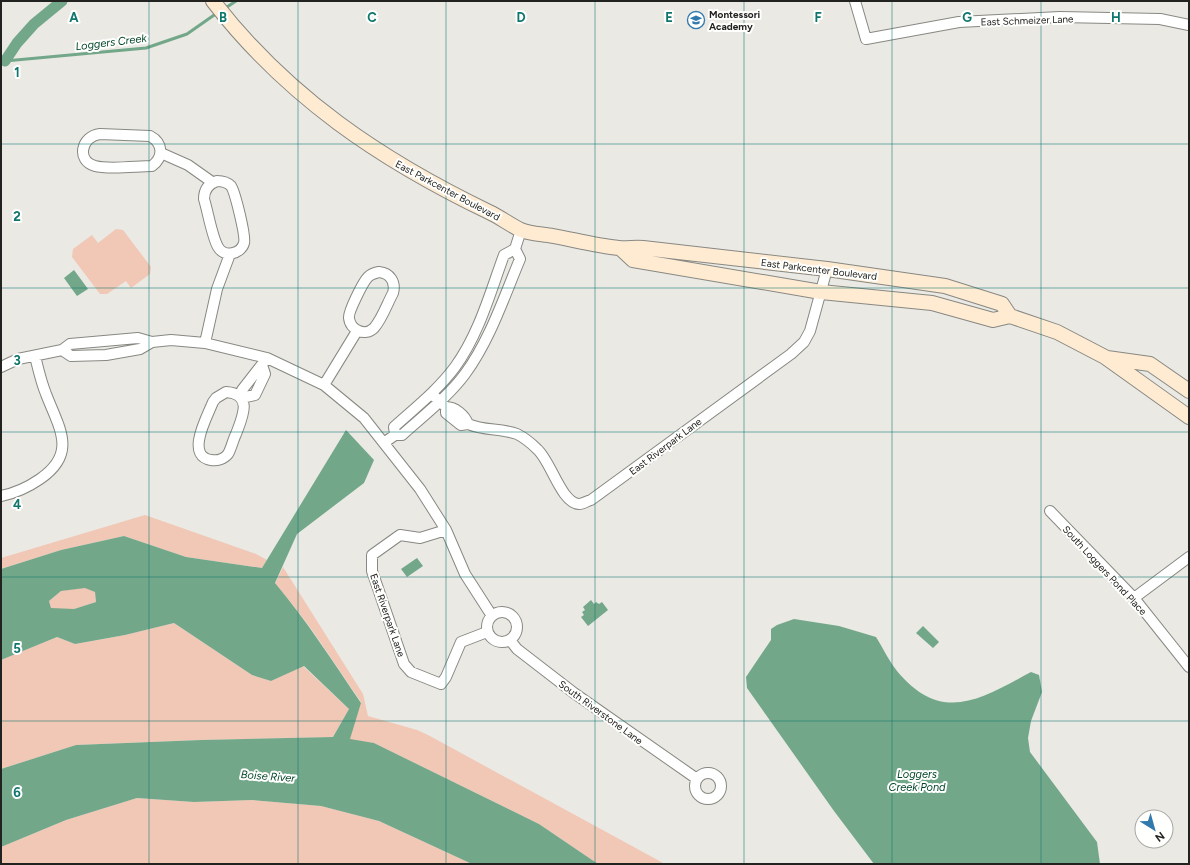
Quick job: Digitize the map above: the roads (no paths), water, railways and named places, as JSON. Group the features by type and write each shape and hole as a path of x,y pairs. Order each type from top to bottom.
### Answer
{"main road":[{"name":"East Parkcenter Boulevard","path":"215,3 232,26 294,89 332,120 398,164 439,188 500,217 521,230 620,248 636,247 827,269 945,286 1002,304 1010,316"},
{"name":"East Parkcenter Boulevard","path":"620,248 633,260 821,292 932,303 993,320 1010,316 1057,332 1105,357 1189,417"},
{"name":"East Parkcenter Boulevard","path":"1105,357 1150,364 1189,391"}],"street":[{"name":"East Schmeizer Lane","path":"854,1 866,39 959,22 1060,17 1160,19 1189,25"},
{"path":"161,153 157,163 152,166 102,167 91,165 84,157 83,152 84,146 90,137 100,134 150,136 158,143 161,153 188,165 212,182 222,181 231,186 245,238 242,248 234,253 230,254 220,250 217,247 204,199 205,190 212,182"},
{"path":"395,435 394,427 431,393 455,366 478,328 504,255 515,249 521,230"},
{"path":"384,442 395,435 402,435 443,404 465,374 487,337 520,259 515,249"},
{"path":"205,343 217,289 230,254"},
{"name":"East Riverpark Lane","path":"431,393 443,404 446,413 461,425 468,424 475,427 518,435 537,449 548,461 565,495 573,502 583,503 591,500 628,474 791,354 804,342 810,332 827,269"},
{"path":"379,272 388,275 394,283 394,288 375,328 366,332 357,331 350,324 349,314 366,279 374,273 379,272"},
{"path":"324,385 357,331"},
{"path":"1,367 18,359 62,350 70,344 138,338 152,342 171,340 205,343 265,362 324,385 364,418 420,489 446,530 465,574 492,616"},
{"path":"62,350 71,356 106,355 140,349 152,342"},
{"path":"1,496 16,494 48,474 58,462 63,450 63,434 45,392 35,356"},
{"path":"241,398 231,392 226,392 220,394 212,402 198,443 200,453 208,460 219,460 228,454 244,414 244,403 241,398 242,390 256,370 265,362"},
{"name":"South Loggers Pond Place","path":"1050,511 1134,598 1189,667"},
{"name":"East Riverpark Lane","path":"446,530 420,538 400,535 372,555 372,572 404,664 410,672 441,684 446,677 461,642 487,632"},
{"path":"1134,598 1189,557"},
{"path":"503,612 515,619 517,630 510,640 503,643 498,642 493,640 487,632 487,622 492,616 503,612"},
{"name":"South Riverstone Lane","path":"510,640 517,649 574,693 697,779"}],"water":[{"path":"74,270 88,289 77,296 64,278"},
{"name":"Boise River","path":"346,430 374,460 364,483 297,534 275,583 309,627 361,703 350,739 374,743 539,824 598,864 472,864 379,821 321,806 252,800 194,802 137,798 66,820 1,847 1,769 76,745 333,737 349,709 304,666 271,681 252,675 174,623 125,635 75,644 57,637 1,660 1,569 61,550 124,536 186,557 262,568","holes":["85,588 95,592 96,602 74,609 51,608 49,601 61,591"]},
{"path":"417,558 423,566 407,577 401,569"},
{"path":"591,600 594,604 596,602 599,604 602,602 608,610 588,626 581,617 584,615 582,612 585,610 583,607"},
{"name":"Loggers Creek Pond","path":"794,619 839,626 876,637 894,667 914,688 930,698 946,702 962,702 978,698 995,691 1031,672 1039,675 1042,692 1031,721 1028,738 1030,752 1097,842 1100,864 874,864 834,811 747,688 746,677 771,640 771,629 777,625"},
{"path":"923,626 939,642 933,648 916,633"}],"waterway":[{"path":"5,61 17,43 34,24 62,1"},
{"name":"Loggers Creek","path":"224,9 236,1"},
{"name":"Loggers Creek","path":"1,62 146,48 187,34 217,13"}],"place":[{"name":"Montessori Academy","path":"696,20"}]}
